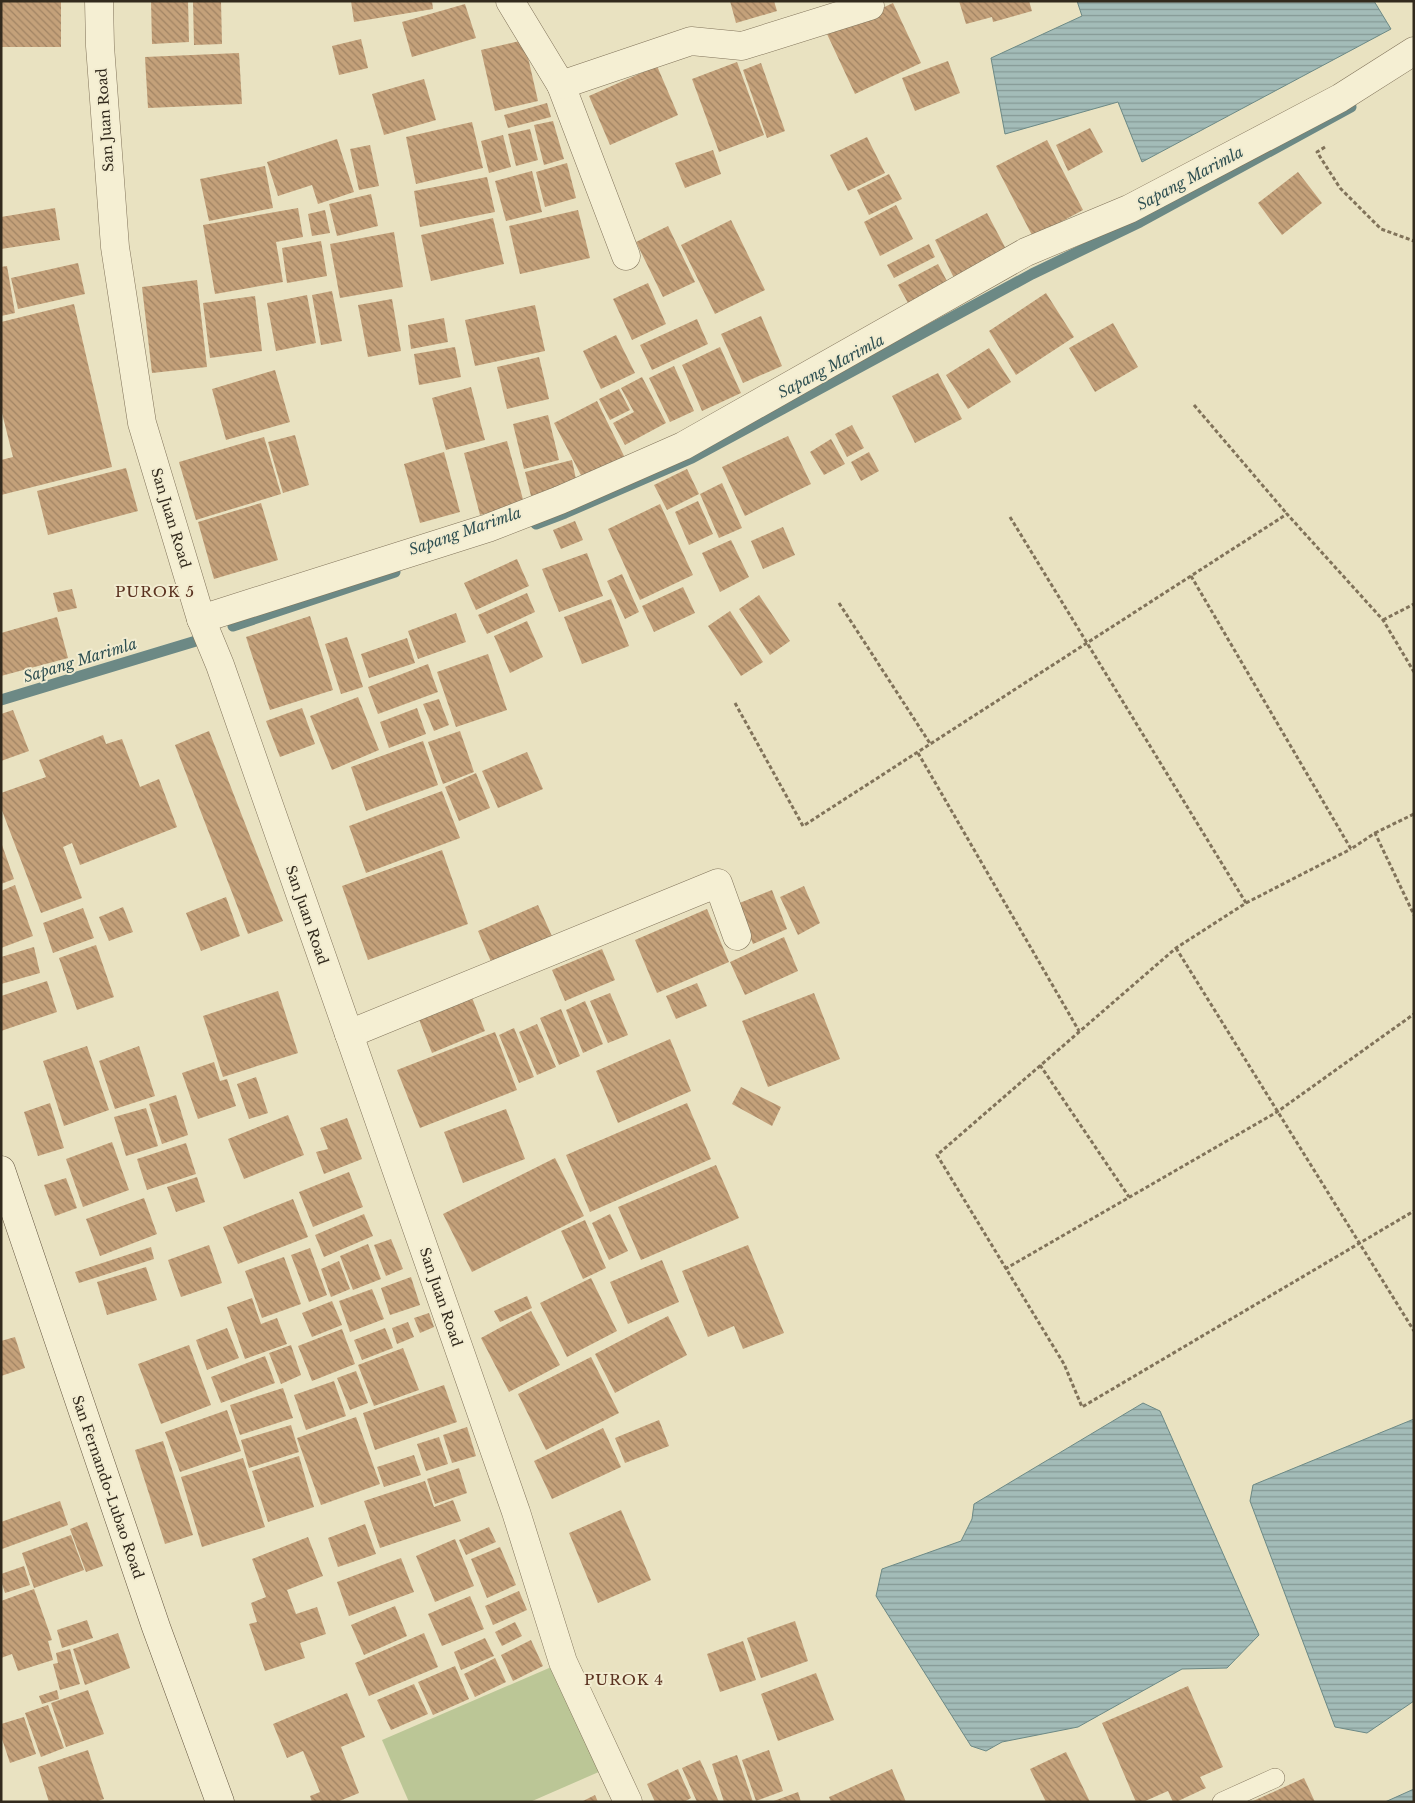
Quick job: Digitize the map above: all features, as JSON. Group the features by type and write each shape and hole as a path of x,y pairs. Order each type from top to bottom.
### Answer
{"street":[{"name":"San Juan Road","path":"99,1 100,56 115,247 142,422 201,619 220,665 516,1512 563,1662 628,1802"},
{"path":"510,1 561,85 626,256"},
{"path":"561,85 692,41 742,46 870,6"},
{"path":"201,619 488,528 560,500 683,446 1026,252 1129,209 1340,98 1414,51"},
{"path":"349,1034 718,884 737,936"},
{"name":"San Fernando-Lubao Road","path":"1,1170 153,1618 220,1802"}],"lane":[{"path":"1222,1802 1274,1778"}],"path":[{"path":"1325,147 1317,152 1340,188 1381,229 1414,241"},
{"path":"1194,404 1287,514 1383,620 1414,672"},
{"path":"735,704 802,826 931,745 1287,514"},
{"path":"1010,517 1246,903"},
{"path":"1192,576 1351,849"},
{"path":"839,603 931,745"},
{"path":"1383,620 1414,604"},
{"path":"918,753 1079,1031"},
{"path":"1414,814 1246,903 1176,948 937,1155 1064,1364 1082,1407 1414,1210"},
{"path":"1375,833 1414,915"},
{"path":"1176,948 1414,1332"},
{"path":"1005,1269 1277,1112 1414,1014"},
{"path":"1040,1065 1129,1197"}],"green space":[{"path":"556,1665 601,1771 530,1802 409,1802 382,1740"}],"water":[{"path":"1077,1 1374,1 1391,29 1142,162 1118,102 1005,134 991,58 1082,16"},
{"path":"1143,1403 1160,1411 1259,1635 1227,1668 1182,1669 1078,1727 1002,1742 986,1751 971,1746 876,1596 882,1569 961,1541 972,1519 974,1504"},
{"path":"1414,1419 1414,1701 1367,1733 1335,1727 1250,1501 1253,1485"},
{"path":"1414,1789 1414,1802 1385,1802"}],"building":[{"path":"1,1 61,1 61,47 1,47"},
{"path":"151,1 188,1 189,42 152,44"},
{"path":"193,1 221,1 222,44 194,45"},
{"path":"351,1 432,1 433,9 354,22"},
{"path":"730,1 774,1 777,11 736,23"},
{"path":"959,1 1029,1 1032,11 993,22 992,17 966,24"},
{"path":"893,3 921,63 855,94 827,34"},
{"path":"465,4 476,38 412,57 402,22"},
{"path":"361,39 368,68 339,75 332,46"},
{"path":"524,40 538,101 495,111 481,50"},
{"path":"239,53 242,104 148,108 145,57"},
{"path":"948,61 960,93 915,111 902,78"},
{"path":"737,62 764,135 719,152 692,79"},
{"path":"761,63 785,131 767,138 743,70"},
{"path":"657,66 678,115 610,145 589,96"},
{"path":"424,79 436,120 384,135 372,94"},
{"path":"547,103 551,117 508,128 504,115"},
{"path":"553,121 564,159 544,165 534,125"},
{"path":"472,122 483,168 416,184 406,137"},
{"path":"1090,128 1103,152 1068,171 1056,145"},
{"path":"530,129 538,160 516,166 508,134"},
{"path":"503,135 511,167 489,173 481,141"},
{"path":"867,137 885,173 848,191 830,155"},
{"path":"337,139 354,192 318,204 312,185 278,196 267,162"},
{"path":"1047,140 1083,210 1033,237 996,166"},
{"path":"370,145 379,186 359,190 350,149"},
{"path":"713,150 721,174 685,188 675,163"},
{"path":"567,163 576,198 545,207 536,172"},
{"path":"265,166 273,208 209,221 200,179"},
{"path":"532,171 542,212 506,221 495,181"},
{"path":"1298,172 1322,203 1282,235 1258,203"},
{"path":"889,174 902,199 869,215 857,190"},
{"path":"487,177 495,212 420,227 414,191"},
{"path":"371,194 378,226 337,236 329,204"},
{"path":"896,205 913,239 880,256 864,222"},
{"path":"55,208 60,240 1,249 1,217"},
{"path":"298,208 303,237 276,242 283,282 215,294 203,225"},
{"path":"325,210 330,233 312,236 308,214"},
{"path":"578,210 590,258 520,274 509,226"},
{"path":"987,213 1007,251 954,278 935,240"},
{"path":"493,218 504,264 431,281 421,235"},
{"path":"731,220 765,290 715,314 681,245"},
{"path":"668,226 695,282 663,297 636,242"},
{"path":"394,232 403,287 340,298 330,244"},
{"path":"321,241 327,276 287,283 282,248"},
{"path":"929,244 935,257 894,278 887,265"},
{"path":"78,263 85,294 18,309 11,278"},
{"path":"938,264 948,283 908,303 898,285"},
{"path":"7,266 15,313 1,316 1,267"},
{"path":"197,280 207,367 152,373 142,287"},
{"path":"648,283 666,324 632,340 613,299"},
{"path":"332,291 342,341 321,345 312,295"},
{"path":"1046,293 1074,337 1016,375 989,331"},
{"path":"307,295 316,343 276,351 267,303"},
{"path":"255,296 262,351 210,358 203,303"},
{"path":"392,299 401,351 368,357 358,305"},
{"path":"74,304 112,467 1,495 1,460 13,457 1,409 1,322"},
{"path":"535,305 545,351 475,366 465,320"},
{"path":"761,316 782,366 743,383 721,334"},
{"path":"444,318 448,342 411,349 408,325"},
{"path":"697,319 708,344 652,370 640,345"},
{"path":"1113,323 1138,367 1095,392 1069,348"},
{"path":"616,335 635,373 601,389 583,351"},
{"path":"455,347 461,377 419,385 414,354"},
{"path":"720,347 741,393 702,411 682,365"},
{"path":"989,348 1011,382 968,409 946,375"},
{"path":"539,357 549,399 507,409 497,367"},
{"path":"674,366 694,411 670,422 649,378"},
{"path":"275,370 290,422 226,440 212,389"},
{"path":"938,373 962,419 915,443 892,396"},
{"path":"642,377 666,423 625,445 613,423 634,412 621,388"},
{"path":"471,387 485,440 446,450 432,398"},
{"path":"619,389 630,410 610,420 599,399"},
{"path":"597,401 625,458 583,479 554,423"},
{"path":"548,415 559,460 524,469 513,424"},
{"path":"852,425 864,448 847,457 835,434"},
{"path":"295,435 309,485 283,493 268,442"},
{"path":"788,436 811,484 745,516 722,467"},
{"path":"264,437 281,494 196,520 179,462"},
{"path":"831,439 845,464 824,475 810,452"},
{"path":"507,441 524,503 480,515 464,453"},
{"path":"444,452 460,512 420,523 404,464"},
{"path":"869,452 879,471 861,481 851,462"},
{"path":"572,460 577,484 531,496 525,472"},
{"path":"126,468 138,511 48,535 37,491"},
{"path":"687,469 699,494 667,510 654,485"},
{"path":"722,483 742,528 719,538 700,494"},
{"path":"698,501 713,534 689,545 675,512"},
{"path":"261,503 278,560 214,579 198,522"},
{"path":"660,504 693,575 640,600 608,529"},
{"path":"575,521 583,540 561,549 553,530"},
{"path":"783,527 795,555 763,569 751,541"},
{"path":"731,540 749,577 720,592 702,553"},
{"path":"587,553 603,596 559,612 542,569"},
{"path":"517,559 529,586 476,610 464,583"},
{"path":"622,574 639,612 625,619 607,581"},
{"path":"683,587 695,613 654,632 642,606"},
{"path":"72,589 77,608 58,612 53,593"},
{"path":"527,593 535,612 487,634 478,615"},
{"path":"759,595 790,641 770,655 739,609"},
{"path":"611,599 629,646 582,664 564,617"},
{"path":"730,611 763,662 741,676 708,626"},
{"path":"456,613 466,642 418,659 408,631"},
{"path":"310,616 333,690 270,710 246,637"},
{"path":"57,617 68,658 1,676 1,633"},
{"path":"527,621 543,657 510,673 494,636"},
{"path":"347,637 363,687 341,694 325,644"},
{"path":"407,638 415,663 369,678 361,654"},
{"path":"488,654 507,710 456,727 437,672"},
{"path":"428,664 438,692 378,714 368,687"},
{"path":"358,697 379,750 332,770 310,716"},
{"path":"439,699 449,725 434,731 423,704"},
{"path":"302,708 315,744 280,757 266,721"},
{"path":"417,708 426,734 389,748 380,722"},
{"path":"13,710 29,751 1,761 1,714"},
{"path":"209,731 283,921 248,934 175,745"},
{"path":"460,731 474,772 443,784 428,742"},
{"path":"103,735 106,744 122,739 140,787 159,779 177,827 80,865 72,843 63,847 82,898 41,913 1,808 1,793 46,777 39,760"},
{"path":"423,741 438,785 366,811 351,767"},
{"path":"527,752 543,789 498,808 482,771"},
{"path":"476,773 490,808 459,821 445,787"},
{"path":"442,791 460,838 366,873 349,826"},
{"path":"1,842 14,879 1,884"},
{"path":"442,850 468,924 368,960 342,886"},
{"path":"15,885 33,936 1,948 1,891"},
{"path":"804,886 820,923 798,935 780,897"},
{"path":"772,890 787,929 753,944 737,904"},
{"path":"226,897 240,936 201,951 186,913"},
{"path":"538,905 555,943 495,971 478,931"},
{"path":"123,907 133,932 109,941 99,917"},
{"path":"83,908 94,938 53,953 43,923"},
{"path":"707,909 729,962 657,993 635,940"},
{"path":"784,937 798,971 745,995 730,962"},
{"path":"96,945 114,997 77,1010 59,958"},
{"path":"34,947 40,973 1,984 1,957"},
{"path":"602,949 615,980 565,1001 552,970"},
{"path":"47,981 57,1012 1,1031 1,996"},
{"path":"697,983 707,1006 676,1019 666,996"},
{"path":"278,991 298,1053 223,1077 203,1016"},
{"path":"610,993 628,1035 608,1043 590,1001"},
{"path":"814,993 840,1059 768,1087 742,1021"},
{"path":"471,995 485,1031 432,1053 418,1017"},
{"path":"585,1001 603,1044 583,1053 566,1010"},
{"path":"561,1009 580,1056 559,1065 540,1018"},
{"path":"537,1024 556,1067 537,1075 519,1032"},
{"path":"514,1028 534,1077 519,1083 499,1035"},
{"path":"495,1032 517,1090 420,1128 397,1070"},
{"path":"670,1039 691,1091 618,1123 596,1071"},
{"path":"87,1046 109,1110 64,1126 43,1061"},
{"path":"139,1046 155,1096 115,1109 99,1061"},
{"path":"214,1062 220,1081 227,1079 236,1106 198,1119 182,1073"},
{"path":"256,1077 268,1113 249,1119 237,1084"},
{"path":"741,1087 781,1107 772,1126 732,1104"},
{"path":"176,1095 188,1135 162,1144 149,1104"},
{"path":"50,1103 64,1148 38,1156 24,1112"},
{"path":"687,1103 711,1159 590,1212 566,1155"},
{"path":"146,1108 158,1146 126,1156 114,1117"},
{"path":"506,1109 525,1159 463,1183 444,1132"},
{"path":"288,1115 304,1155 244,1179 228,1139"},
{"path":"347,1118 362,1159 324,1174 316,1152 328,1149 320,1128"},
{"path":"112,1142 129,1190 83,1207 66,1159"},
{"path":"186,1143 196,1174 147,1190 137,1159"},
{"path":"555,1158 584,1216 472,1272 443,1214"},
{"path":"716,1165 739,1218 641,1260 618,1207"},
{"path":"349,1172 363,1207 313,1227 299,1192"},
{"path":"197,1177 205,1202 176,1212 167,1187"},
{"path":"66,1178 77,1208 55,1216 44,1185"},
{"path":"144,1198 157,1234 100,1256 86,1219"},
{"path":"293,1199 308,1237 238,1264 223,1227"},
{"path":"364,1214 373,1236 324,1257 315,1235"},
{"path":"610,1214 628,1251 609,1260 592,1223"},
{"path":"585,1220 606,1268 583,1279 561,1231"},
{"path":"391,1239 403,1269 386,1276 374,1245"},
{"path":"368,1244 381,1279 353,1290 340,1256"},
{"path":"209,1245 222,1283 181,1297 168,1260"},
{"path":"748,1245 784,1333 743,1349 734,1326 708,1337 682,1271"},
{"path":"151,1247 154,1259 79,1283 75,1272"},
{"path":"310,1248 327,1295 309,1302 291,1255"},
{"path":"284,1257 301,1304 262,1318 245,1271"},
{"path":"662,1260 679,1302 628,1324 610,1282"},
{"path":"339,1261 350,1289 331,1297 321,1269"},
{"path":"146,1267 157,1300 107,1315 97,1282"},
{"path":"411,1277 420,1305 390,1315 381,1288"},
{"path":"591,1278 617,1331 567,1357 540,1303"},
{"path":"372,1289 384,1319 350,1332 339,1301"},
{"path":"527,1296 532,1308 500,1322 494,1311"},
{"path":"252,1298 261,1324 277,1318 287,1344 245,1359 227,1307"},
{"path":"332,1301 342,1325 312,1337 302,1313"},
{"path":"531,1311 560,1365 509,1392 481,1338"},
{"path":"429,1313 434,1327 420,1333 414,1318"},
{"path":"668,1316 687,1355 615,1393 595,1354"},
{"path":"408,1322 414,1337 397,1344 392,1328"},
{"path":"227,1328 239,1358 207,1370 196,1340"},
{"path":"385,1328 393,1348 362,1360 354,1340"},
{"path":"342,1329 355,1364 312,1381 298,1346"},
{"path":"15,1337 25,1368 1,1376 1,1341"},
{"path":"189,1345 211,1405 161,1424 138,1364"},
{"path":"291,1345 301,1375 281,1384 269,1353"},
{"path":"403,1348 419,1390 374,1406 358,1365"},
{"path":"265,1356 275,1383 221,1403 211,1377"},
{"path":"591,1357 619,1413 546,1450 518,1394"},
{"path":"356,1371 368,1403 350,1410 337,1378"},
{"path":"334,1381 346,1416 306,1430 294,1395"},
{"path":"444,1385 457,1422 375,1450 363,1413"},
{"path":"283,1388 293,1418 240,1435 230,1405"},
{"path":"227,1410 241,1451 180,1472 165,1432"},
{"path":"356,1417 380,1484 321,1505 297,1438"},
{"path":"659,1420 669,1446 625,1463 615,1438"},
{"path":"291,1425 299,1452 249,1468 241,1440"},
{"path":"467,1427 476,1456 452,1463 443,1435"},
{"path":"603,1428 621,1467 552,1499 534,1461"},
{"path":"439,1437 448,1464 426,1471 417,1444"},
{"path":"163,1441 193,1535 165,1544 135,1450"},
{"path":"414,1455 421,1475 384,1487 377,1467"},
{"path":"299,1456 314,1507 268,1522 252,1471"},
{"path":"243,1458 265,1527 202,1547 181,1477"},
{"path":"459,1468 467,1493 435,1504 427,1479"},
{"path":"425,1481 434,1507 453,1500 461,1521 380,1548 364,1501"},
{"path":"60,1501 68,1525 2,1549 1,1522"},
{"path":"621,1510 651,1580 598,1603 569,1533"},
{"path":"87,1522 103,1566 86,1572 70,1529"},
{"path":"365,1524 376,1554 338,1567 328,1538"},
{"path":"489,1527 496,1542 466,1555 459,1540"},
{"path":"71,1535 84,1570 34,1588 22,1553"},
{"path":"308,1537 323,1576 287,1590 296,1614 317,1607 326,1634 300,1643 305,1658 265,1671 249,1624 257,1622 251,1603 266,1597 252,1559"},
{"path":"455,1539 474,1586 435,1602 416,1556"},
{"path":"500,1547 516,1585 487,1598 471,1559"},
{"path":"401,1558 414,1592 349,1616 337,1582"},
{"path":"24,1566 30,1585 5,1593 1,1574"},
{"path":"34,1589 52,1640 48,1641 53,1660 18,1671 12,1654 1,1658 1,1601"},
{"path":"519,1591 527,1610 493,1625 485,1606"},
{"path":"470,1596 484,1629 442,1646 428,1614"},
{"path":"395,1606 407,1636 364,1655 351,1625"},
{"path":"87,1620 93,1638 62,1648 57,1630"},
{"path":"795,1621 808,1661 761,1678 747,1638"},
{"path":"515,1622 522,1636 502,1646 495,1632"},
{"path":"118,1633 130,1668 85,1685 73,1649"},
{"path":"424,1633 438,1667 369,1696 355,1663"},
{"path":"485,1638 494,1656 461,1670 454,1652"},
{"path":"531,1640 543,1666 513,1681 501,1655"},
{"path":"743,1641 756,1680 720,1692 707,1654"},
{"path":"70,1649 80,1684 60,1690 53,1664 58,1663 56,1653"},
{"path":"495,1658 506,1682 475,1697 464,1674"},
{"path":"455,1666 469,1699 433,1715 418,1682"},
{"path":"816,1673 834,1720 778,1741 761,1694"},
{"path":"414,1684 428,1714 391,1730 377,1700"},
{"path":"1188,1686 1223,1767 1200,1777 1206,1788 1176,1802 1173,1802 1168,1791 1143,1802 1136,1802 1102,1723"},
{"path":"57,1690 59,1699 42,1704 39,1696"},
{"path":"88,1690 104,1734 66,1747 51,1703"},
{"path":"347,1693 365,1737 341,1747 359,1793 337,1802 312,1802 310,1796 320,1792 303,1751 287,1758 273,1724"},
{"path":"48,1705 64,1748 41,1757 25,1713"},
{"path":"24,1717 36,1754 10,1763 1,1736 1,1724"},
{"path":"88,1750 104,1799 95,1802 49,1802 38,1767"},
{"path":"769,1750 783,1791 756,1801 742,1760"},
{"path":"1066,1752 1090,1802 1046,1802 1030,1769"},
{"path":"737,1755 753,1802 724,1802 712,1764"},
{"path":"700,1760 719,1802 697,1802 682,1768"},
{"path":"678,1769 691,1798 684,1802 655,1802 647,1784"},
{"path":"892,1769 906,1802 831,1802 829,1797"},
{"path":"1304,1778 1315,1802 1251,1802"},
{"path":"798,1792 801,1802 771,1802"},
{"path":"595,1795 598,1802 581,1802"}],"waterway":[{"name":"Sapang Marimla","path":"536,524 692,458 1032,274 1140,222 1351,107"},
{"name":"Sapang Marimla","path":"233,626 395,572"},
{"name":"Sapang Marimla","path":"1,700 196,641"}],"district":[{"name":"PUROK 5","path":"155,591"},
{"name":"PUROK 4","path":"624,1679"}]}
